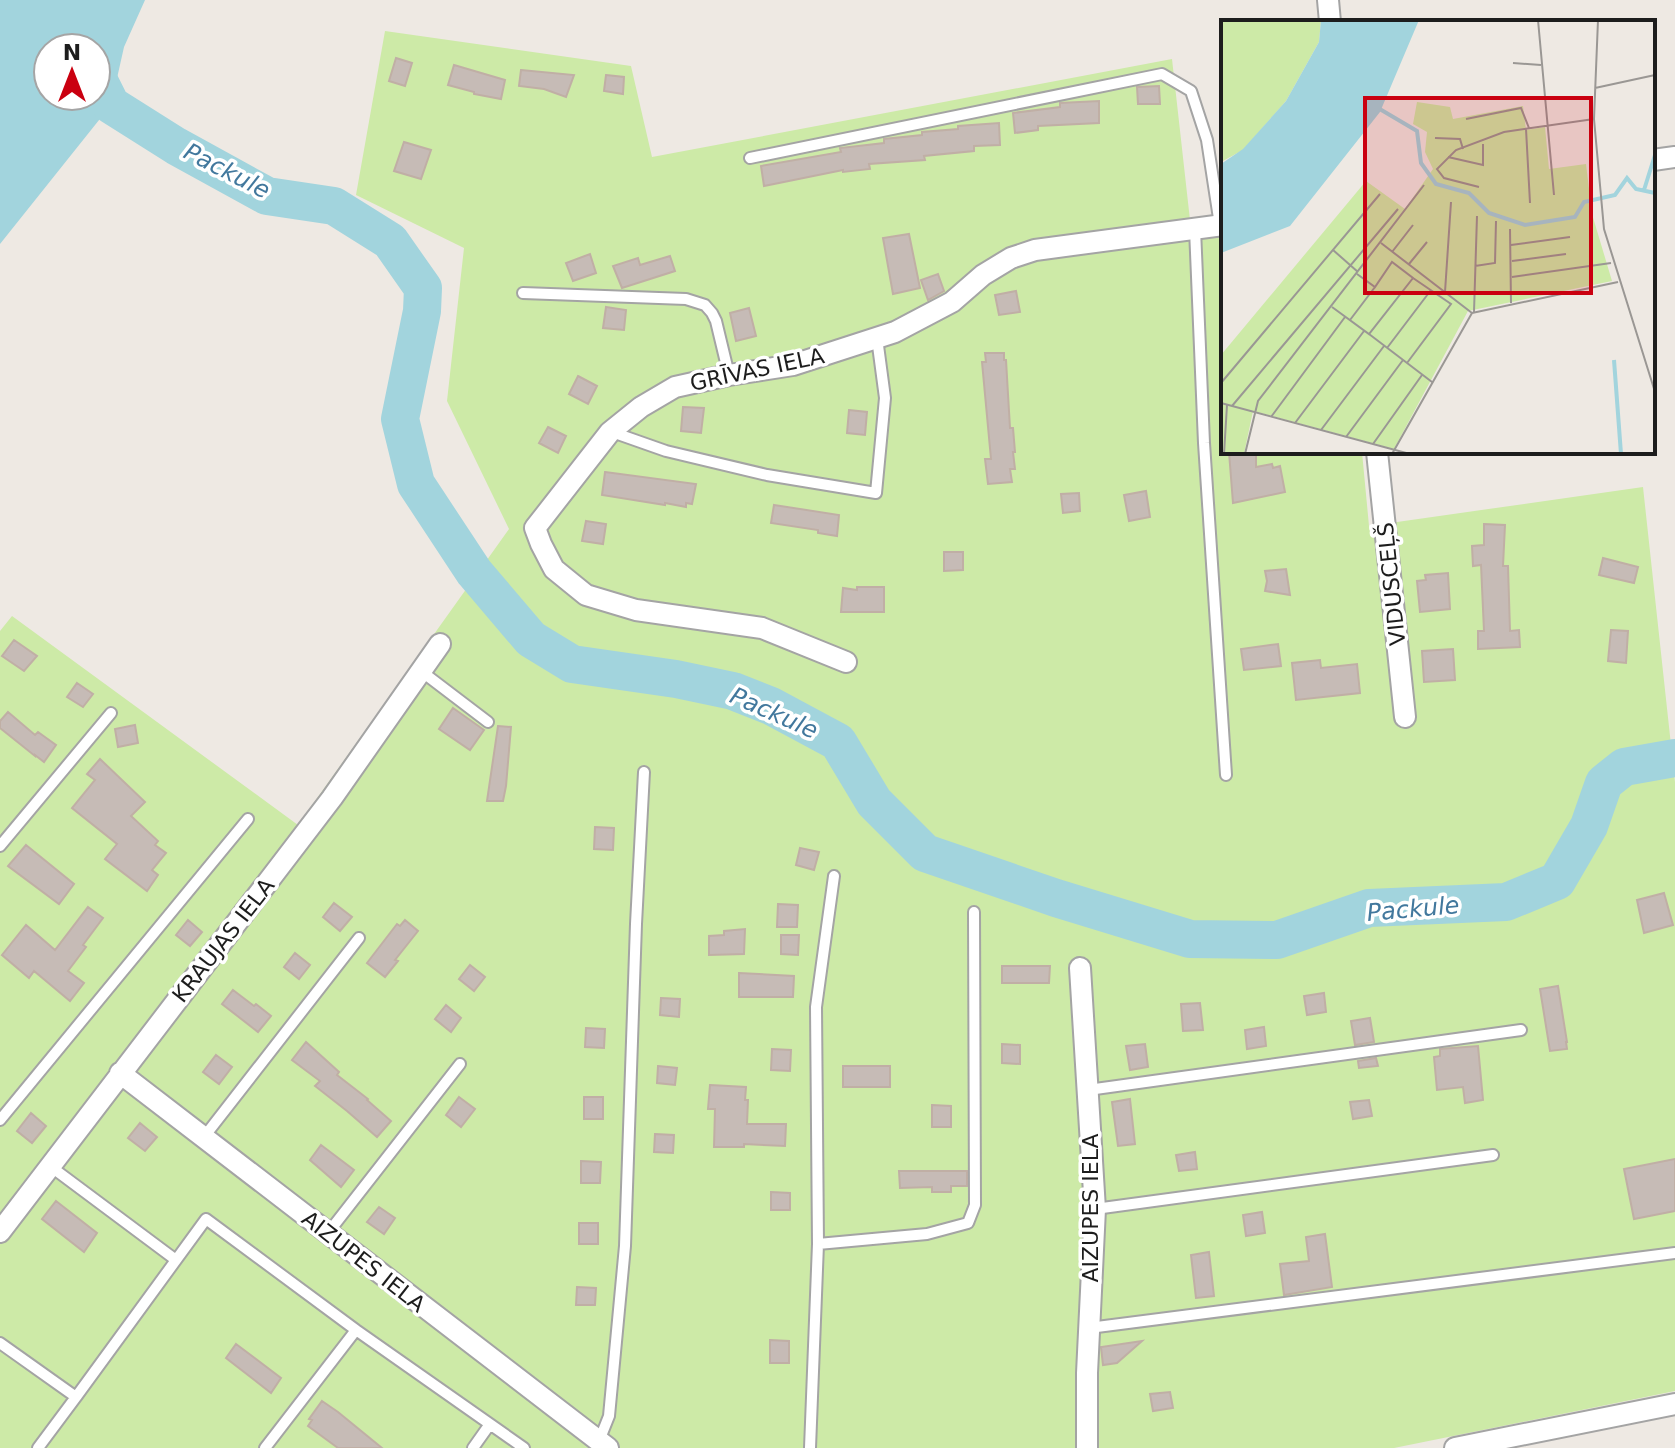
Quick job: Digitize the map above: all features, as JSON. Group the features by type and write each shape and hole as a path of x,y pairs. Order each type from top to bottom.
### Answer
{"street":[{"path":"1328,0 1330,20"},
{"path":"1655,160 1675,157"},
{"name":"GRĪVAS IELA","path":"846,662 762,628 636,610 586,595 554,569 535,528 610,432 641,407 675,387 793,365 895,332 952,302 983,275 1011,258 1035,250 1221,225"},
{"name":"VIDUSCEĻŠ","path":"1377,454 1405,717"},
{"name":"KRAUJAS IELA","path":"0,1232 332,798 440,644"},
{"name":"AIZUPES IELA","path":"1080,968 1095,1209 1087,1448"},
{"name":"AIZUPES IELA","path":"120,1073 604,1444"},
{"path":"1455,1448 1675,1404"}],"lane":[{"path":"750,158 1162,74 1191,91 1207,140 1221,219"},
{"path":"1195,229 1204,443 1226,775"},
{"path":"523,293 686,299 705,305 716,321 729,375"},
{"path":"610,432 666,451 738,468 876,493 885,398 877,338"},
{"path":"421,671 488,722"},
{"path":"0,846 111,713"},
{"path":"604,1444 625,1246 644,772"},
{"path":"0,1120 248,819"},
{"path":"810,1448 818,1244 816,1007 834,876"},
{"path":"818,1244 927,1234 968,1223 975,1205 974,912"},
{"path":"204,1137 359,938"},
{"path":"1088,1090 1521,1030"},
{"path":"328,1233 460,1064"},
{"path":"1095,1209 1493,1155"},
{"path":"50,1166 176,1260"},
{"path":"38,1448 206,1219 356,1330 524,1448"},
{"path":"1089,1328 1675,1253"},
{"path":"265,1448 356,1330"},
{"path":"0,1343 76,1397"},
{"path":"473,1448 490,1424"}],"green space":[{"path":"385,31 631,66 652,157 1172,59 1192,238 1221,234 1221,454 1362,454 1369,526 1643,487 1675,782 1675,1391 1394,1448 0,1448 0,631 12,616 298,825 509,529 447,401 464,248 356,195"}],"water":[{"path":"0,0 145,0 124,47 112,101 112,32 32,32 32,112 105,112 0,244"}],"building":[{"path":"396,58 412,63 405,86 389,81"},
{"path":"454,65 505,80 501,99 448,85"},
{"path":"521,70 574,75 566,97 544,89 519,86"},
{"path":"606,75 624,77 623,94 604,91"},
{"path":"1159,86 1160,104 1138,104 1137,87"},
{"path":"1099,101 1099,123 1038,126 1038,130 1015,133 1013,113 1060,107 1060,103"},
{"path":"999,123 1000,145 974,146 974,151 924,156 925,160 869,164 870,169 843,170 764,186 761,166 841,152 840,148 884,143 884,139 922,135 922,132"},
{"path":"404,142 431,150 421,179 394,171"},
{"path":"909,234 920,288 893,294 883,238"},
{"path":"590,254 596,273 573,281 566,263"},
{"path":"670,256 675,271 622,288 613,266 638,258 640,265"},
{"path":"938,274 944,291 928,300 921,280"},
{"path":"1016,291 1020,312 999,315 995,295"},
{"path":"606,307 626,310 624,330 603,328"},
{"path":"749,308 756,336 736,341 730,313"},
{"path":"985,353 1004,353 1006,360 1010,428 1013,428 1015,452 1015,469 1010,469 1012,482 988,484 985,459 991,459 982,362 986,362"},
{"path":"578,376 597,386 588,404 569,394"},
{"path":"683,407 704,408 701,433 681,431"},
{"path":"849,410 867,412 865,435 847,433"},
{"path":"548,427 566,436 558,453 539,443"},
{"path":"1229,454 1256,454 1256,467 1280,466 1285,492 1233,503"},
{"path":"605,472 696,484 692,504 686,503 686,507 665,505 602,495"},
{"path":"1146,491 1150,517 1129,521 1124,495"},
{"path":"1079,493 1080,511 1063,513 1061,494"},
{"path":"774,505 839,515 837,536 771,523"},
{"path":"586,521 606,524 603,544 582,541"},
{"path":"1484,524 1505,525 1503,566 1508,566 1510,631 1519,630 1520,647 1478,649 1478,631 1484,631 1481,565 1473,566 1472,546 1484,545"},
{"path":"944,552 963,552 963,570 944,571"},
{"path":"1603,558 1638,567 1634,583 1599,575"},
{"path":"1286,569 1290,595 1265,591 1265,571"},
{"path":"1448,573 1450,609 1420,612 1417,581 1426,580 1425,575"},
{"path":"857,587 884,587 884,612 841,612 843,588 857,590"},
{"path":"1611,630 1628,631 1626,663 1608,661"},
{"path":"14,640 37,656 24,671 2,656"},
{"path":"1278,644 1281,666 1244,670 1241,649"},
{"path":"1453,649 1455,680 1424,682 1422,651"},
{"path":"1320,660 1321,668 1357,664 1360,693 1296,700 1292,663"},
{"path":"77,683 93,694 83,707 67,697"},
{"path":"453,708 484,730 470,750 439,729"},
{"path":"8,712 35,735 38,732 56,745 44,762 0,728 0,721"},
{"path":"135,725 138,743 118,747 115,729"},
{"path":"498,726 511,727 506,786 503,801 487,801"},
{"path":"100,759 145,802 131,816 158,841 155,845 166,853 152,870 158,875 147,891 105,859 117,844 72,808 95,780 87,774"},
{"path":"595,827 614,828 613,850 594,849"},
{"path":"26,845 74,884 59,904 8,866"},
{"path":"800,848 819,852 814,870 796,865"},
{"path":"1664,893 1673,925 1644,933 1637,900"},
{"path":"334,903 352,917 340,931 323,917"},
{"path":"778,904 798,905 797,927 777,927"},
{"path":"88,907 103,918 68,971 84,983 70,1001 34,971 29,978 2,955 26,925 55,950"},
{"path":"188,920 202,932 190,946 176,935"},
{"path":"405,920 418,931 385,977 367,963 397,924 400,926"},
{"path":"745,929 744,954 709,955 709,936"},
{"path":"781,935 799,935 798,955 781,954"},
{"path":"295,953 310,965 299,979 284,967"},
{"path":"470,965 485,977 474,991 459,979"},
{"path":"1002,966 1050,966 1049,983 1002,983"},
{"path":"739,973 794,976 793,997 739,997"},
{"path":"1558,986 1567,1049 1550,1051 1540,989"},
{"path":"233,990 271,1016 258,1032 222,1004"},
{"path":"1324,993 1326,1012 1307,1015 1304,996"},
{"path":"661,998 680,999 679,1017 660,1015"},
{"path":"1200,1003 1203,1030 1183,1031 1181,1004"},
{"path":"446,1005 461,1018 451,1032 435,1019"},
{"path":"1370,1018 1374,1042 1355,1045 1351,1021"},
{"path":"1264,1027 1266,1046 1247,1049 1245,1030"},
{"path":"586,1028 605,1029 604,1048 585,1047"},
{"path":"306,1042 339,1072 337,1075 391,1121 377,1137 315,1086 320,1081 292,1060"},
{"path":"1002,1044 1020,1045 1020,1064 1002,1063"},
{"path":"1145,1044 1148,1067 1130,1070 1126,1046"},
{"path":"1478,1046 1483,1100 1465,1103 1463,1087 1437,1090 1434,1057 1440,1056 1440,1049"},
{"path":"772,1049 791,1050 790,1071 771,1070"},
{"path":"216,1055 232,1067 219,1084 203,1072"},
{"path":"1376,1058 1378,1066 1359,1068 1358,1061"},
{"path":"658,1066 677,1068 675,1085 657,1083"},
{"path":"843,1066 890,1066 890,1087 843,1087"},
{"path":"710,1085 746,1087 747,1124 786,1124 785,1146 744,1144 744,1147 714,1147 715,1109 708,1109"},
{"path":"459,1097 475,1109 461,1127 446,1115"},
{"path":"584,1097 603,1097 603,1119 584,1119"},
{"path":"1130,1099 1135,1144 1118,1146 1112,1102"},
{"path":"1369,1100 1372,1116 1353,1119 1350,1102"},
{"path":"932,1105 951,1106 951,1127 932,1127"},
{"path":"31,1113 46,1126 32,1143 17,1131"},
{"path":"140,1123 157,1137 145,1151 128,1138"},
{"path":"655,1134 674,1135 673,1153 654,1152"},
{"path":"321,1145 354,1170 341,1187 310,1160"},
{"path":"1195,1152 1197,1169 1179,1171 1176,1155"},
{"path":"1675,1159 1675,1211 1634,1219 1624,1169"},
{"path":"581,1161 601,1162 600,1183 581,1183"},
{"path":"899,1171 967,1171 967,1186 951,1186 951,1192 932,1192 932,1187 900,1188"},
{"path":"771,1192 790,1193 790,1210 771,1210"},
{"path":"56,1201 97,1233 84,1252 42,1219"},
{"path":"379,1207 395,1218 384,1234 367,1222"},
{"path":"1262,1212 1265,1233 1246,1236 1243,1215"},
{"path":"579,1223 598,1223 598,1244 579,1244"},
{"path":"1325,1234 1332,1287 1284,1295 1280,1264 1309,1261 1306,1237"},
{"path":"1209,1252 1214,1296 1196,1298 1191,1255"},
{"path":"577,1287 596,1288 595,1305 576,1305"},
{"path":"770,1340 789,1341 789,1363 770,1363"},
{"path":"1142,1341 1117,1363 1103,1365 1101,1347"},
{"path":"236,1344 281,1378 271,1393 226,1358"},
{"path":"1170,1392 1173,1408 1153,1411 1150,1394"},
{"path":"322,1401 382,1448 338,1448 308,1426 312,1420 309,1419"}],"waterway":[{"name":"Packule","path":"112,106 176,146 267,196 334,206 390,241 423,288 422,311 400,419 416,484 474,572 531,639 572,664 676,679 733,691 771,706 838,742 874,802 925,853 1190,939 1277,940 1369,908 1506,902 1557,881 1589,826 1604,783 1624,767 1675,758"}]}
